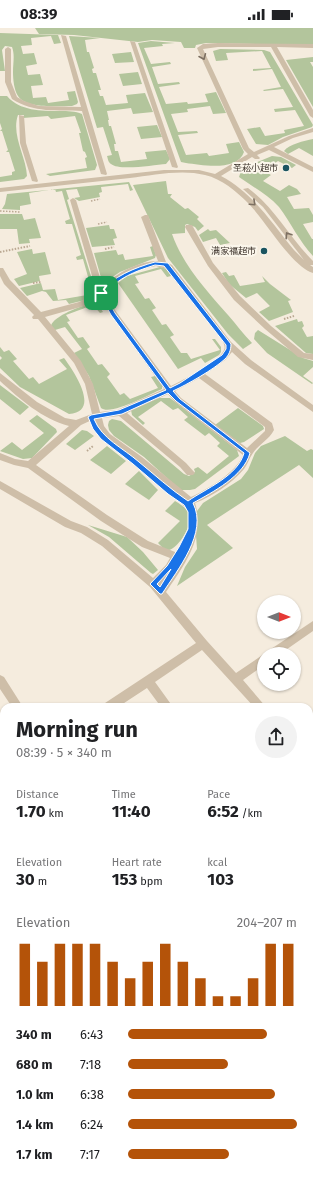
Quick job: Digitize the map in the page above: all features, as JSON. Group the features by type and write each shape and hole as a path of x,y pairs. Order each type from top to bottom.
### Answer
{"street":[{"path":"63,36 104,174"},
{"path":"132,42 175,167"},
{"path":"258,155 247,137 208,51 210,49 217,48 313,48"},
{"path":"274,48 313,116"},
{"path":"8,49 8,82 14,98 23,104 36,108 85,109"},
{"path":"21,116 23,143 34,181"},
{"path":"272,149 291,137 313,130"},
{"path":"221,176 258,155 313,136"},
{"path":"272,149 313,170"},
{"path":"0,186 34,181 175,167 206,169 259,198 267,206 298,249 313,264"},
{"path":"0,190 164,172 205,173 221,176 251,200 297,259 313,271"},
{"path":"73,200 101,293 113,314 178,400 247,453"},
{"path":"145,217 162,263"},
{"path":"189,228 200,250 226,286 265,326 301,354 307,357 313,357"},
{"path":"38,317 85,303 95,298 109,285 126,274 146,265 162,263 169,267 228,344 248,362 313,409"},
{"path":"0,270 2,282 38,317 81,374 90,400 95,427 103,438 135,462 170,492 188,503 194,511 194,529 186,552 157,588"},
{"path":"0,376 39,407 60,419 70,423 78,423 94,417 120,412 182,384 224,357 229,350 228,344"},
{"path":"188,503 214,489 229,477 246,459 247,453 266,437 270,430 269,426 198,374"},
{"path":"120,412 183,465 190,473"},
{"path":"30,465 78,423"},
{"path":"0,456 14,462 30,465 104,518 145,544 176,556"},
{"path":"0,484 68,524 84,530 105,543 157,588 203,644 257,703"},
{"path":"157,588 191,529 192,512 188,503"},
{"path":"282,647 313,625"},
{"path":"115,703 203,644"},
{"path":"236,679 257,664"},
{"path":"0,680 15,703"},
{"path":"148,681 165,703"}],"path":[{"path":"0,211 20,212"},
{"path":"0,252 30,246"}],"green space":[{"path":"35,28 313,28 313,45 206,43 196,45 195,48 184,48 181,42 152,40 138,42 74,35 39,34"},
{"path":"0,33 58,35 61,43 54,44 51,36 31,38 32,45 21,46 23,54 34,53 37,64 26,66 28,75 40,74 43,85 31,86 33,98 46,97 48,103 69,100 67,92 75,91 78,102 77,104 72,106 43,106 28,103 22,100 17,94 14,84 14,56 12,47 5,46 2,50 5,71 0,71"},
{"path":"69,36 100,38 85,40 87,52 89,52 94,68 92,69 93,73 96,73 101,90 98,90 100,96 103,96 106,105 128,103 126,95 145,93 153,112 133,114 131,108 107,111 109,126 111,126 116,144 114,144 115,151 118,151 121,162 147,159 145,152 166,150 170,159 166,164 121,167 115,166 109,162 107,156 112,155 103,127 97,128"},
{"path":"151,41 175,43 144,48 151,64 170,62 171,64 152,67 158,84 179,82 180,84 159,87 166,104 208,102 205,94 216,92 226,113 213,114 210,106 187,109 188,112 171,114 178,132 197,131 198,133 178,135 186,155 207,153 209,156 229,153 226,144 239,142 244,152 240,158 227,165 218,166 181,162 138,43"},
{"path":"220,49 264,50 270,52 313,125 312,127 283,137 268,145 256,144 247,129 260,127 265,136 285,133 284,130 304,126 295,110 275,112 274,109 293,107 283,89 263,90 281,87 272,69 253,71 253,69 271,68 262,51 226,53 228,60 216,61 213,51"},
{"path":"131,52 134,62 115,63 112,54"},
{"path":"313,57 313,62 310,62 313,67 313,107 286,60"},
{"path":"138,72 142,84 123,86 119,74"},
{"path":"0,96 7,96 18,105 31,109 46,111 71,111 82,114 97,165 95,170 50,176 46,174 87,168 85,158 87,157 83,151 79,133 81,133 75,116 51,119 48,116 23,118 24,115 18,115 16,130 27,176 24,179 0,182 0,177 12,175 12,172 15,171 9,152 6,152 8,150 2,131 0,131 2,129 0,123"},
{"path":"157,125 162,137 141,139 137,127"},
{"path":"313,139 313,156 299,148 288,154 284,151 293,145"},
{"path":"272,156 281,157 296,165 292,168 278,161 264,171 271,175 263,181 280,191 289,185 297,189 301,194 287,197 294,209 309,208 313,215 313,222 303,224 313,239 313,256 303,244 279,207 239,177 241,171"},
{"path":"166,181 168,194 172,194 170,197 185,209 188,208 199,217 197,219 204,226 198,231 195,227 187,224 185,225 185,233 172,234 182,256 196,277 252,343 243,349 228,334 168,258 133,185"},
{"path":"129,182 133,190 130,191 128,184 101,187 102,192 99,193 100,197 79,201 74,198 80,197 77,189 66,190 69,199 67,200 96,292 85,300 69,304 66,300 53,301 46,292 42,291 27,296 20,288 41,283 43,290 55,289 58,300 87,295 86,292 92,291 83,259 77,260 76,257 81,255 72,224 66,224 65,221 70,219 62,191 56,192 55,189"},
{"path":"50,190 29,193 31,204 20,206 20,210 2,209 5,204 7,194"},
{"path":"0,214 22,214 24,220 35,218 41,238 29,239 30,243 19,244 17,229 0,229"},
{"path":"109,225 110,229 114,229 117,238 113,239 115,245 92,247 86,228"},
{"path":"208,229 210,231 216,230 230,243 220,245 216,238 203,242 199,235"},
{"path":"153,246 156,255 155,258 120,272 108,280 102,281 94,253 116,250 118,255 123,254 125,260 153,256 150,247"},
{"path":"32,249 33,254 45,252 51,274 39,276 40,281 19,286 14,279 27,274 17,252"},
{"path":"160,267 167,269 171,276 167,277 161,269 135,276 139,283 135,284 145,299 149,298 156,308 152,310 162,325 166,324 174,335 170,337 181,353 187,353 191,359 220,350 212,339 215,339 221,347 221,352 219,355 205,363 201,358 178,369 118,283 127,276"},
{"path":"226,272 229,276 234,275 240,286 265,282 262,276 291,300 288,301 293,312 269,321 259,312 270,306 257,293 246,298 229,284 222,273"},
{"path":"97,303 103,312 100,313 93,305 66,315 70,321 67,322 78,338 83,337 90,347 87,349 98,365 102,364 110,374 107,377 120,395 124,393 130,399 158,388 151,377 155,376 162,385 162,389 122,407 106,410 101,408 89,376 74,353 82,349 65,327 55,330 51,326 57,318 82,306"},
{"path":"297,319 298,322 302,321 304,326 302,328 307,337 313,336 313,354 306,353 275,326"},
{"path":"258,330 303,358 313,361 313,367 303,376 313,383 312,384 267,353 254,339 255,333"},
{"path":"0,347 4,352 9,350 17,359 13,361 29,379 33,377 39,384 67,369 59,360 64,358 78,380 82,390 84,399 83,406 79,412 69,414 20,387 0,368 0,360 2,358 0,356"},
{"path":"0,385 29,407 20,415 0,399"},
{"path":"159,398 170,398 237,450 239,456 195,489 180,490 144,457 114,436 109,430 109,421 112,419 121,421 184,474 189,476 195,472 194,469 198,467 207,474 229,456 217,446 220,443 209,433 205,436 184,420 188,417 178,408 173,410 161,401 138,417 145,423 143,425 132,415 131,410"},
{"path":"238,408 263,426 264,429 240,443 215,425"},
{"path":"37,415 56,429 57,432 32,458 23,459 0,451 12,442 22,450 44,433 29,421"},
{"path":"82,430 87,431 94,436 75,450 66,444"},
{"path":"285,436 307,451 311,449 313,450 313,478 299,465 207,525 233,548 177,586 185,567 197,549 195,522 197,511 203,503 241,479 248,470 255,453 261,446"},
{"path":"107,446 126,461 111,474 90,460"},
{"path":"139,471 158,490 149,500 125,484"},
{"path":"175,501 187,510 190,519 181,540 177,545 169,550 164,549 158,543 180,521 165,511"},
{"path":"88,525 127,537 143,552 158,570 153,574 151,573 109,537"}],"place":[{"name":"圣菘小超市","path":"286,168"},
{"name":"满家福超市","path":"264,251"}],"route":[{"path":"101,293 113,314 169,390 120,412 91,417 95,427 103,438 135,462 170,492 186,503 192,512 191,529 181,549 169,568 153,584 160,592 186,552 194,529 195,517 190,502 214,489 238,469 246,459 247,453 178,400 169,390 182,384 224,357 229,350 228,344 166,264 155,263 136,269 117,279 101,293"}]}
